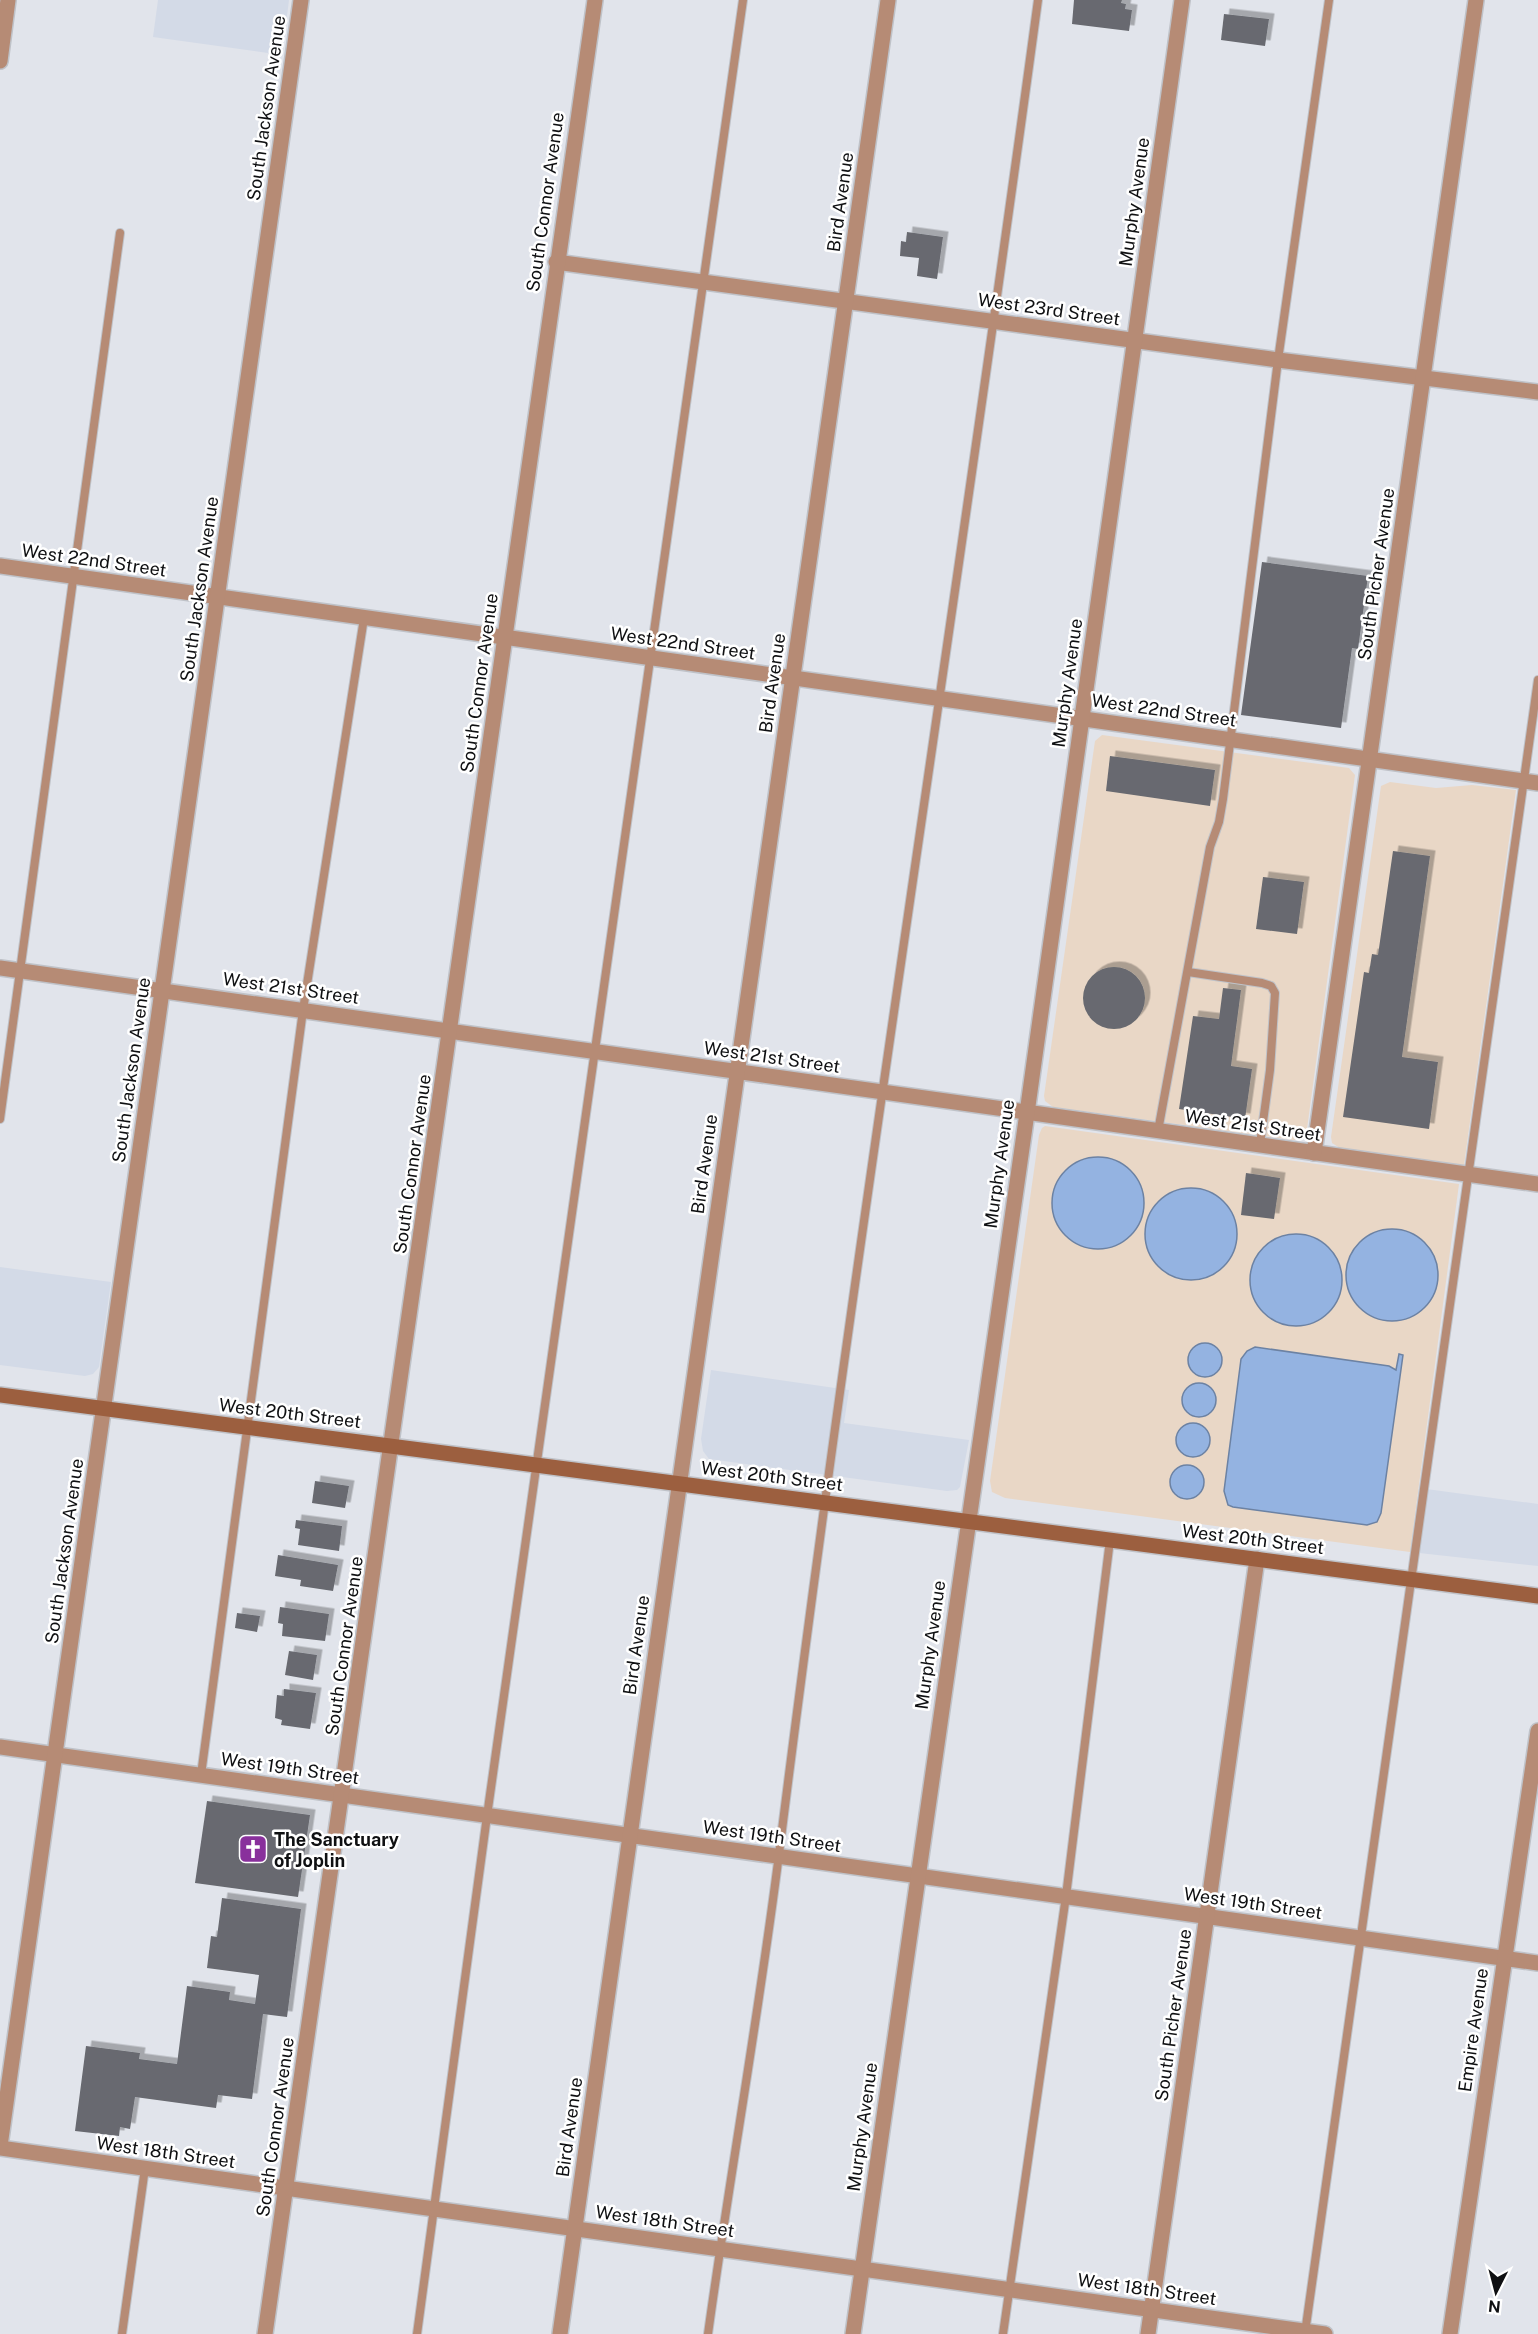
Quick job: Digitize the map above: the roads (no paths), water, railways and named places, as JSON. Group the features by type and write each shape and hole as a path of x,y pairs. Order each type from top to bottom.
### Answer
{"main road":[{"name":"West 20th Street","path":"0,1395 1538,1596"}],"street":[{"path":"0,61 8,0"},
{"name":"South Jackson Avenue","path":"0,2147 301,0"},
{"name":"South Connor Avenue","path":"266,2334 451,1030 556,262 595,0"},
{"name":"Bird Avenue","path":"560,2334 888,0"},
{"name":"Murphy Avenue","path":"853,2334 967,1521 1027,1113 1182,0"},
{"name":"South Picher Avenue","path":"1314,1153 1476,0"},
{"name":"West 23rd Street","path":"556,262 1278,360 1538,392"},
{"name":"West 22nd Street","path":"0,567 1531,782"},
{"name":"West 21st Street","path":"0,968 1538,1184"},
{"name":"South Picher Avenue","path":"1148,2334 1257,1559"},
{"name":"Empire Avenue","path":"1450,2334 1503,1958 1538,1731"},
{"name":"West 19th Street","path":"0,1746 1538,1963"},
{"name":"West 18th Street","path":"0,2147 1305,2333 1325,2334"}],"lane":[{"path":"417,2334 743,0"},
{"path":"708,2334 779,1856 825,1503 995,321 1038,0"},
{"path":"1158,1131 1210,847 1219,822 1278,360 1329,0"},
{"path":"0,1119 120,233"},
{"path":"201,1775 303,1010 364,618"},
{"path":"1305,2333 1470,1174 1531,782 1538,680"},
{"path":"1188,972 1262,983 1271,986 1275,993 1270,1070 1260,1144"},
{"path":"1003,2334 1066,1896 1110,1540"},
{"path":"122,2334 145,2168"}],"water":[{"path":"1098,1157 1115,1161 1130,1171 1140,1186 1144,1203 1140,1220 1130,1235 1115,1245 1098,1249 1081,1245 1066,1235 1056,1220 1052,1203 1056,1186 1066,1171 1081,1161"},
{"path":"1191,1188 1208,1192 1223,1202 1233,1217 1237,1234 1233,1251 1223,1266 1208,1276 1191,1280 1174,1276 1159,1266 1149,1251 1145,1234 1149,1217 1159,1202 1174,1192"},
{"path":"1392,1229 1409,1233 1424,1243 1434,1258 1438,1275 1434,1292 1424,1307 1409,1317 1392,1321 1375,1317 1360,1307 1350,1292 1346,1275 1350,1258 1360,1243 1375,1233"},
{"path":"1296,1234 1313,1238 1328,1248 1338,1263 1342,1280 1338,1297 1328,1312 1313,1322 1296,1326 1279,1322 1264,1312 1254,1297 1250,1280 1254,1263 1264,1248 1279,1238"},
{"path":"1205,1343 1217,1348 1222,1360 1217,1372 1205,1377 1193,1372 1188,1360 1193,1348"},
{"path":"1255,1347 1389,1366 1396,1370 1399,1354 1403,1355 1381,1513 1377,1522 1367,1525 1228,1505 1224,1491 1241,1359 1247,1351"},
{"path":"1199,1383 1211,1388 1216,1400 1211,1412 1199,1417 1187,1412 1182,1400 1187,1388"},
{"path":"1193,1423 1205,1428 1210,1440 1205,1452 1193,1457 1181,1452 1176,1440 1181,1428"},
{"path":"1187,1465 1199,1470 1204,1482 1199,1494 1187,1499 1175,1494 1170,1482 1175,1470"}],"place":[{"name":"The Sanctuary of Joplin","path":"253,1849"}]}
